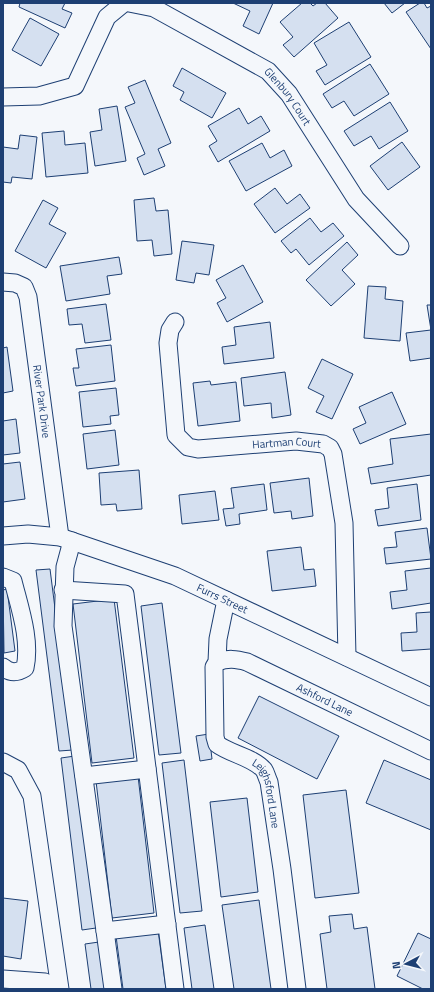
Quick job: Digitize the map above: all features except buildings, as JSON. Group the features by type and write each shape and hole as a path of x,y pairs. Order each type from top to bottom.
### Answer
{"street":[{"path":"5,92 39,96 74,86 107,17 124,3"},
{"name":"Glenbury Court","path":"130,3 154,8 268,70 289,94 356,199 400,246"},
{"name":"River Park Drive","path":"3,282 24,287 28,297 66,539"},
{"name":"Hartman Court","path":"175,322 170,330 168,343 176,435 188,447 198,449 296,441 323,444 330,448 333,454 344,523 347,657"},
{"name":"Furrs Street","path":"3,536 28,534 66,539 175,576 431,697"},
{"path":"66,539 64,626 113,989"},
{"path":"3,577 13,581 23,621 27,657 25,668 19,671 13,672 3,667"},
{"path":"64,590 125,594 175,989"},
{"name":"Leighsford Lane","path":"226,600 218,639 217,662 214,667 215,737 217,744 224,750 249,760 264,770 269,782 282,869 296,989"},
{"name":"Ashford Lane","path":"217,662 235,658 247,662 431,751"},
{"path":"3,762 18,770 32,796 58,989"},
{"path":"84,776 147,769"},
{"path":"105,931 167,924"},
{"path":"3,979 45,982 58,989"}]}
